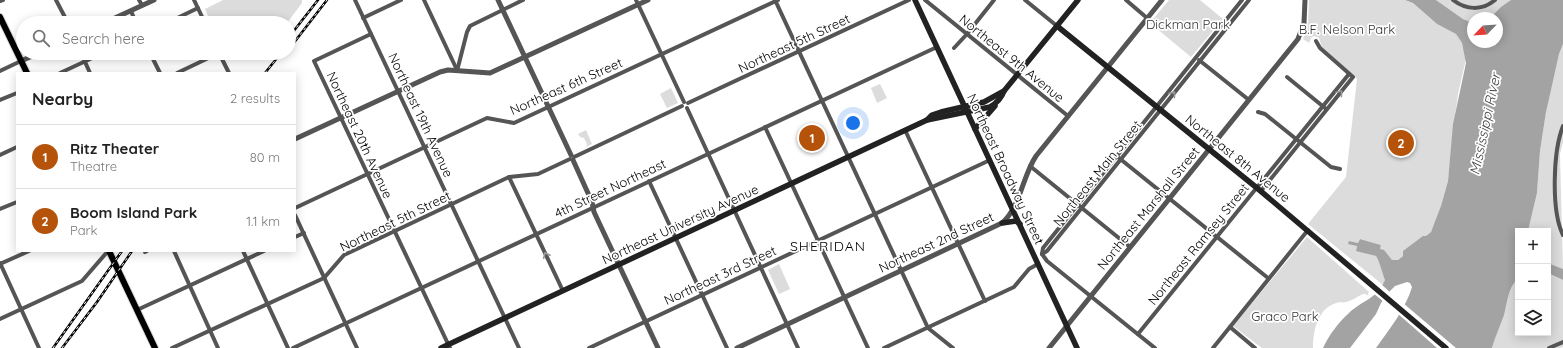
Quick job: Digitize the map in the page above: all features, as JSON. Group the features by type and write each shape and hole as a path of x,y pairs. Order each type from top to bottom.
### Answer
{"main road":[{"name":"Northeast Broadway Street","path":"915,0 1078,348"},
{"name":"Northeast University Avenue","path":"966,109 990,108 998,103 1002,98 1004,91 1017,74 1078,0"},
{"path":"0,17 16,51"},
{"name":"Northeast 8th Avenue","path":"1057,26 1259,189 1446,348"},
{"path":"21,61 26,72"},
{"name":"Northeast University Avenue","path":"441,348 449,346 505,318 905,130 927,120 966,109 984,102 1004,91"},
{"path":"975,128 998,103"},
{"path":"1002,223 1016,222 1020,224"},
{"path":"109,252 155,348"}],"street":[{"path":"56,0 64,16"},
{"path":"120,16 131,11 140,3 154,0"},
{"path":"194,0 202,16"},
{"name":"Northeast 19th Avenue","path":"355,0 519,348"},
{"path":"363,18 401,0"},
{"path":"424,0 457,71"},
{"path":"498,0 572,158 619,265 658,348"},
{"path":"457,71 468,28 523,0"},
{"path":"296,139 440,72 448,70 490,73 637,2 648,0"},
{"path":"776,0 928,328 953,348"},
{"name":"Northeast 6th Street","path":"296,208 487,118 514,123 662,55 776,0"},
{"name":"Northeast 5th Street","path":"172,348 324,278 342,256 451,204 509,177 536,174 572,158 909,0"},
{"name":"Northeast 9th Avenue","path":"925,0 1068,116"},
{"path":"954,48 994,0"},
{"name":"Northeast 8th Avenue","path":"1025,0 1057,26"},
{"path":"1126,0 1147,18"},
{"name":"Northeast 2nd Street","path":"737,348 1002,223 1013,209 1030,166 1036,156 1162,0"},
{"name":"Northeast Main Street","path":"1042,254 1047,251 1121,159 1196,57 1242,0"},
{"name":"Northeast Main Street","path":"1042,254 1043,248 1117,156 1200,61 1249,0"},
{"name":"Northeast Marshall Street","path":"1049,348 1298,39 1304,24 1305,0"},
{"path":"1453,0 1466,7 1475,8 1484,7 1495,0"},
{"path":"637,2 798,348"},
{"path":"181,16 198,8"},
{"path":"131,11 133,16"},
{"name":"Northeast 20th Avenue","path":"371,34 314,61 449,346"},
{"path":"1316,41 1320,48 1349,74"},
{"name":"4th Street Northeast","path":"292,348 937,47"},
{"path":"1196,57 1249,100"},
{"path":"62,72 89,60"},
{"path":"154,60 160,72"},
{"path":"178,72 204,60"},
{"path":"222,60 228,72"},
{"path":"0,71 21,61"},
{"path":"85,62 90,72"},
{"name":"Northeast Ramsey Street","path":"1138,334 1250,195 1259,189 1325,108 1353,77 1349,74 1325,108"},
{"path":"1287,77 1325,108"},
{"path":"0,100 16,93"},
{"path":"1258,112 1265,114 1331,167 1340,169"},
{"path":"1563,126 1556,154 1556,208 1559,226 1563,235"},
{"path":"765,127 868,348"},
{"path":"905,130 985,301"},
{"path":"0,155 16,147"},
{"path":"1117,156 1268,278"},
{"name":"Northeast 3rd Street","path":"589,348 990,160"},
{"path":"1030,166 1130,247"},
{"path":"509,177 563,291"},
{"path":"650,181 727,348"},
{"path":"0,210 16,202"},
{"path":"296,216 357,348"},
{"path":"1213,348 1308,230"},
{"path":"296,237 304,233"},
{"path":"27,252 0,264 39,348"},
{"path":"0,319 82,281 108,252"},
{"path":"174,252 218,348"},
{"path":"244,252 288,348"},
{"path":"138,310 262,252"},
{"path":"1042,254 1047,261 1155,348"},
{"path":"884,348 1014,287 1029,269 1038,264"},
{"path":"1230,327 1255,348"},
{"path":"1549,348 1563,342"}],"green space":[{"path":"223,0 302,0 302,3 292,16 208,16 205,9"},
{"name":"Dickman Park","path":"1169,0 1200,0 1223,19 1191,57 1150,23"},
{"name":"B.F. Nelson Park","path":"1309,0 1405,0 1413,3 1437,24 1456,34 1462,43 1466,59 1458,94 1448,181 1439,214 1431,232 1398,260 1392,260 1380,249 1381,245 1360,239 1358,243 1349,241 1357,246 1356,250 1376,256 1385,279 1383,285 1308,224 1346,177 1357,79 1322,47 1319,38 1314,36 1311,38 1309,43 1303,39 1308,23"},
{"path":"1436,0 1511,0 1497,12 1467,12 1467,21"},
{"path":"1563,44 1563,142 1560,154 1563,269 1551,264 1551,228 1529,228 1537,193 1540,151 1548,99 1559,54"},
{"path":"880,84 887,98 877,103 871,88"},
{"path":"671,88 678,103 667,108 660,94"},
{"path":"586,130 592,144 586,147 587,144 584,138 580,137 578,134"},
{"name":"Graco Park","path":"1307,237 1369,292 1367,296 1366,294 1363,294 1350,301 1333,304 1326,308 1318,320 1314,334 1313,348 1262,348 1233,326"},
{"path":"779,264 790,289 779,294 768,270"},
{"path":"1551,274 1563,280 1563,347 1492,348 1508,296 1515,281 1515,336 1551,336"}],"water":[{"name":"Mississippi River","path":"1405,0 1436,0 1467,21 1467,48 1503,48 1503,12 1496,12 1501,7 1511,0 1563,0 1563,44 1559,54 1546,112 1540,151 1537,193 1529,228 1515,228 1515,282 1510,291 1504,315 1492,348 1376,348 1397,319 1406,303 1412,287 1410,283 1407,282 1395,286 1390,291 1381,303 1376,314 1350,348 1323,348 1341,321 1354,309 1373,296 1385,280 1376,256 1356,251 1357,246 1348,244 1349,241 1358,243 1360,239 1381,245 1380,249 1384,250 1392,260 1398,260 1403,256 1403,251 1431,232 1441,206 1448,181 1453,124 1466,63 1462,43 1456,34 1437,24 1413,3"},
{"path":"1551,264 1563,269 1563,280 1551,274"}],"pier":[{"path":"1381,284 1391,293 1384,302 1373,293"},
{"path":"1403,303 1456,348 1437,348 1397,313"}],"railway":[{"path":"296,28 318,0"},
{"path":"296,40 327,0"},
{"path":"266,72 275,60"},
{"path":"53,348 121,252"},
{"path":"62,348 97,302 131,252"}],"place":[{"name":"Ritz Theater","path":"812,138"},
{"name":"Boom Island Park","path":"1401,143"}],"district":[{"name":"SHERIDAN","path":"828,246"}]}
